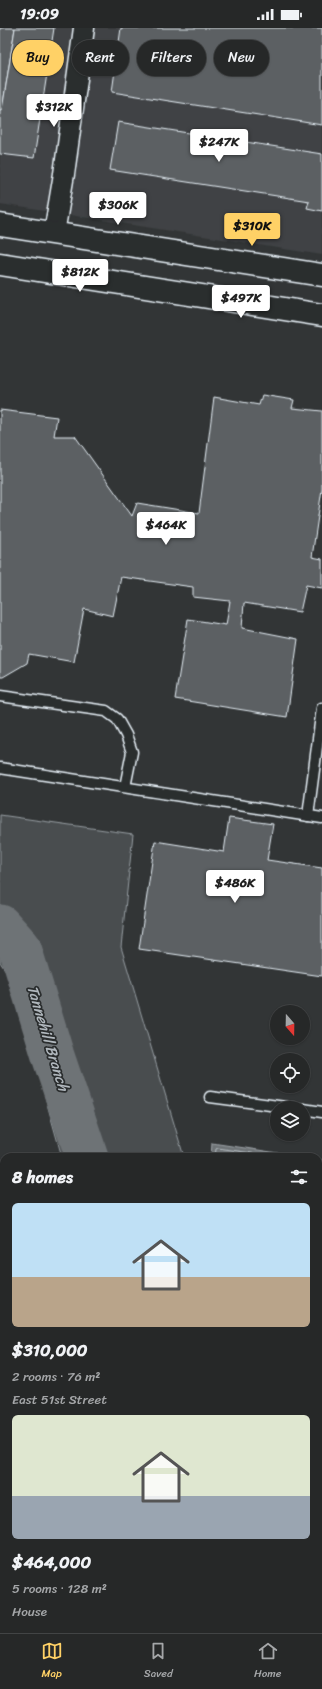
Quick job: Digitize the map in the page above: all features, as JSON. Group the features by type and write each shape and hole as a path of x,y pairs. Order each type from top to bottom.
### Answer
{"main road":[{"path":"0,225 54,232 322,275"},
{"path":"0,264 322,315"}],"street":[{"path":"54,232 64,174 84,28"}],"lane":[{"path":"0,696 106,711 117,719 126,735 132,752 125,787"},
{"path":"308,816 322,708"},
{"path":"0,768 322,818"},
{"path":"210,1097 270,1105"},
{"path":"310,1110 322,1112"}],"shaded area":[{"path":"0,28 322,28 322,255 0,204"},
{"path":"0,815 133,834 121,947 183,1153 61,1153 12,980 0,962"}],"water":[{"path":"212,1143 278,1153 211,1153"}],"building":[{"path":"0,28 15,28 2,110 0,110"},
{"path":"15,28 54,28 52,40 13,40"},
{"path":"121,28 322,28 322,125 112,92 114,76 129,76 129,40 119,40"},
{"path":"12,47 12,76 47,76 34,158 0,154 0,110 2,110"},
{"path":"118,122 322,154 322,211 307,208 309,201 110,170"},
{"path":"262,395 294,400 292,408 322,411 322,489 312,557 322,559 322,588 306,585 300,612 244,603 242,628 298,639 287,717 175,699 188,619 226,625 230,601 193,597 193,587 121,577 113,616 84,609 74,662 29,654 27,663 3,677 0,677 0,410 57,417 54,436 75,436 132,516 137,503 199,513 214,397 259,405"},
{"path":"229,818 273,824 267,860 322,868 322,976 139,949 155,841 224,852"}],"waterway":[{"name":"Tannehill Branch","path":"0,926 20,948 53,1056 86,1153"}]}
